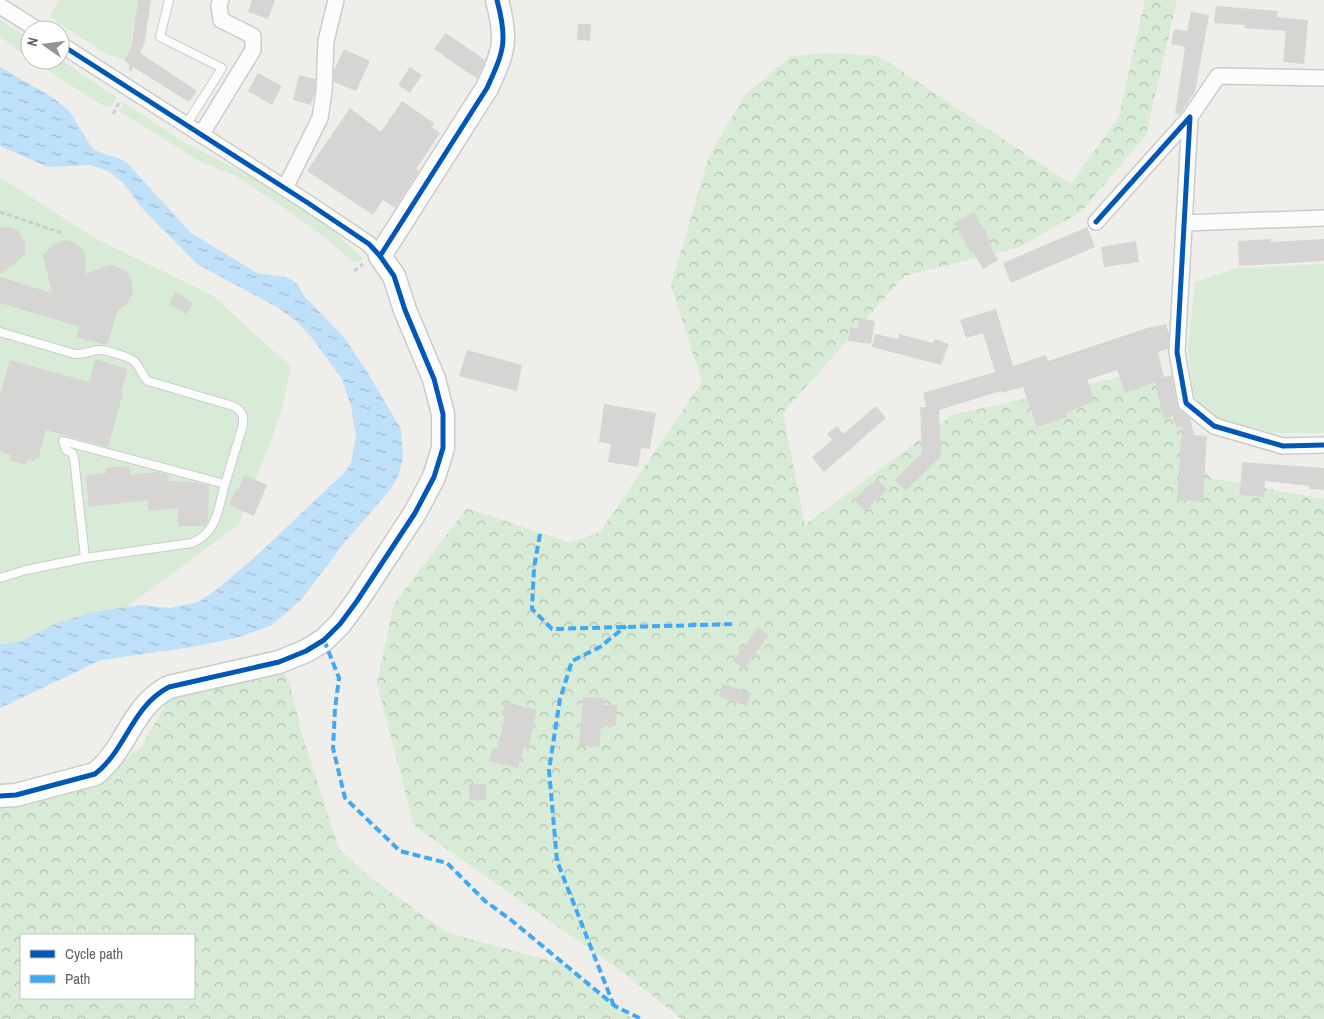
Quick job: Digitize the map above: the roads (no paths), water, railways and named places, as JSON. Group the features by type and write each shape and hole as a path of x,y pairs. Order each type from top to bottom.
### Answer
{"street":[{"path":"201,135 253,50 253,36 221,20 219,5 221,0"},
{"path":"285,188 320,118 324,92 326,41 336,0"},
{"path":"380,256 487,88 500,60 504,38 498,0"},
{"path":"0,6 22,20"},
{"path":"0,796 16,795 95,774 104,767 114,754 144,705 157,693 169,687 279,662 306,651 324,640 340,624 357,601 415,513 434,477 443,448 443,414 434,379 405,310 394,276 369,244 70,50"},
{"path":"1096,222 1190,117 1218,76 1304,76 1324,78"},
{"path":"1190,117 1177,352 1186,403 1214,426 1283,446 1324,445"},
{"path":"1184,223 1324,218"}],"lane":[{"path":"169,0 160,37 222,68 186,125"},
{"path":"0,332 75,354 84,355 100,350 133,360 142,376 148,380 233,406 240,410 244,416 214,525 202,539 192,543 85,558 26,570 0,578"},
{"path":"85,558 74,458 72,453 66,450 63,441 225,484"}],"water":[{"path":"0,67 52,97 70,112 92,148 127,163 191,233 257,273 285,277 298,285 304,296 343,336 366,370 401,429 403,457 399,474 391,489 344,543 301,600 272,625 240,637 192,647 101,660 0,708 0,645 22,641 57,623 93,612 140,605 169,608 198,602 216,590 254,558 344,473 351,463 356,436 351,406 342,379 312,338 297,322 279,308 197,264 143,209 123,183 108,171 90,165 48,167 0,146"}]}
